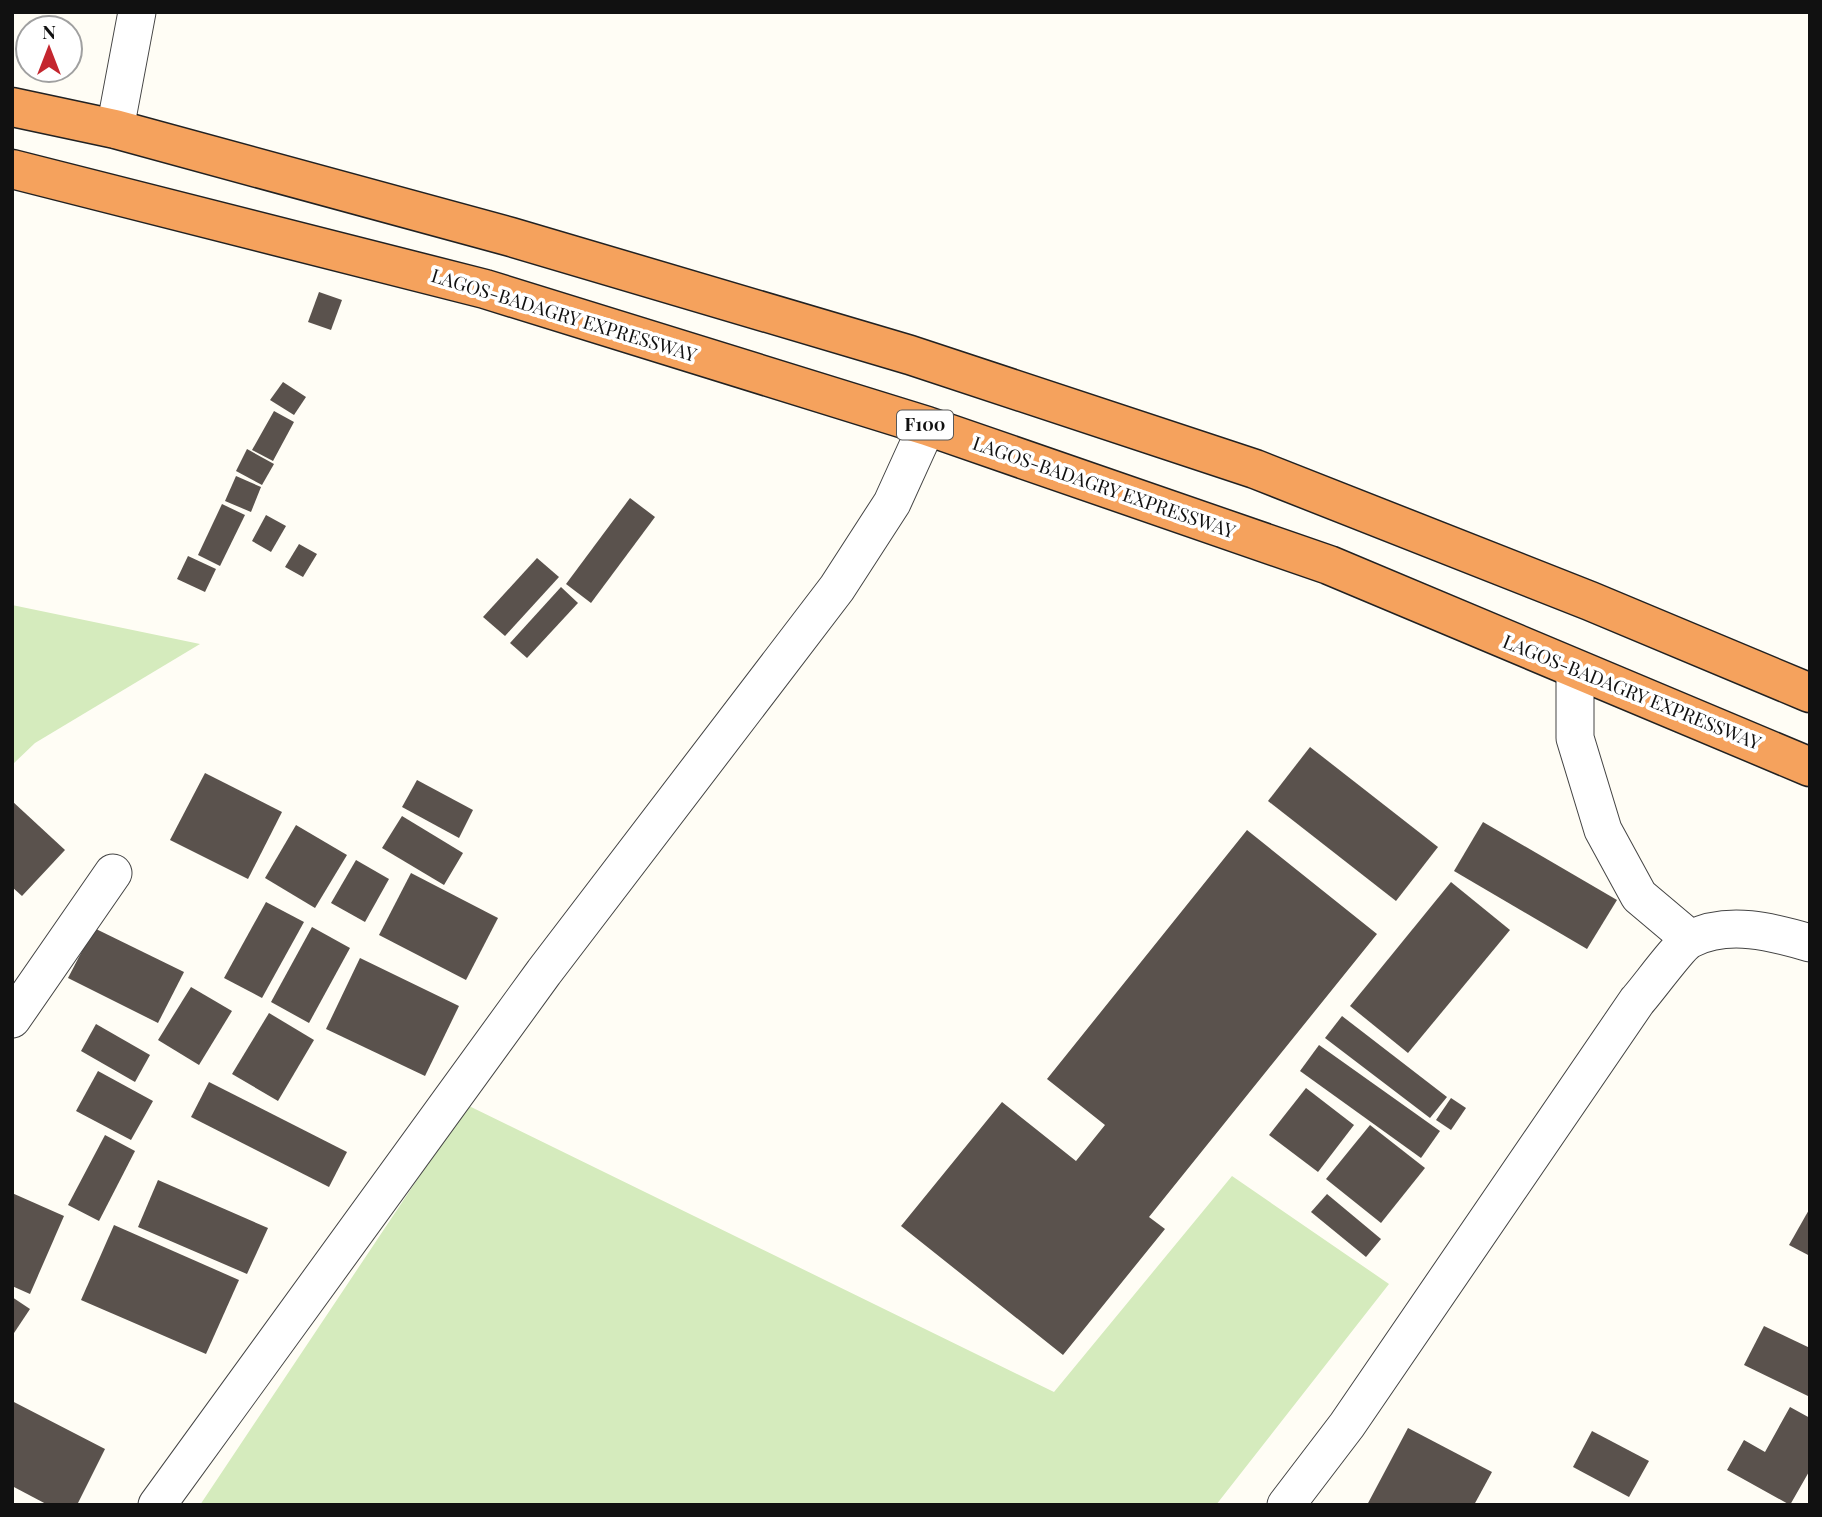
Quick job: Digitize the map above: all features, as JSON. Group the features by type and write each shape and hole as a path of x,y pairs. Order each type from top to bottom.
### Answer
{"highway":[{"path":"12,107 115,129 511,237 897,351 1255,468 1590,601 1810,693"},
{"name":"LAGOS-BADAGRY EXPRESSWAY","path":"12,169 485,289 927,426 1329,565 1810,767"}],"street":[{"path":"115,129 137,12"},
{"path":"157,1505 544,972 837,588 892,503 927,426"},
{"path":"1575,669 1575,738 1603,830 1639,896 1689,939"},
{"path":"12,1019 113,873"},
{"path":"1286,1505 1347,1425 1637,1001 1689,939 1727,930 1767,930 1810,943"}],"green space":[{"path":"12,605 200,644 35,743 12,765"},
{"path":"467,1105 1054,1392 1232,1176 1389,1284 1216,1505 200,1505"}],"building":[{"path":"319,292 342,300 331,330 308,322"},
{"path":"283,382 306,397 294,415 270,400"},
{"path":"274,411 294,422 273,461 252,450"},
{"path":"247,449 274,464 262,485 236,471"},
{"path":"236,476 261,487 251,512 225,501"},
{"path":"630,498 655,517 591,603 566,584"},
{"path":"222,504 245,515 220,566 198,555"},
{"path":"266,515 286,526 271,552 252,541"},
{"path":"299,544 317,554 303,577 285,567"},
{"path":"188,556 216,569 205,592 177,579"},
{"path":"537,558 559,577 505,636 483,617"},
{"path":"561,587 578,603 527,658 510,643"},
{"path":"1310,747 1438,847 1396,901 1268,801"},
{"path":"205,773 282,812 248,879 170,840"},
{"path":"417,780 473,810 459,838 402,807"},
{"path":"12,801 65,850 22,896 12,887"},
{"path":"402,816 463,853 444,885 382,848"},
{"path":"1483,822 1617,900 1587,949 1454,871"},
{"path":"296,825 347,855 315,908 265,878"},
{"path":"1247,830 1377,934 1149,1217 1165,1229 1063,1355 901,1226 1002,1102 1076,1161 1105,1125 1047,1079"},
{"path":"356,860 389,879 365,922 331,903"},
{"path":"411,873 498,918 466,980 379,935"},
{"path":"1451,882 1510,930 1408,1053 1350,1006"},
{"path":"266,902 304,922 262,998 224,978"},
{"path":"312,927 350,948 309,1023 271,1002"},
{"path":"94,928 184,972 158,1023 68,978"},
{"path":"360,958 459,1006 425,1076 326,1029"},
{"path":"191,987 232,1011 199,1065 158,1040"},
{"path":"269,1013 314,1040 278,1101 232,1074"},
{"path":"1342,1016 1447,1097 1430,1118 1325,1038"},
{"path":"96,1024 150,1055 135,1082 81,1051"},
{"path":"1319,1045 1440,1131 1421,1158 1300,1071"},
{"path":"98,1071 153,1101 131,1140 76,1111"},
{"path":"209,1082 347,1152 329,1187 191,1117"},
{"path":"1306,1088 1354,1125 1318,1172 1269,1135"},
{"path":"1451,1098 1466,1108 1451,1130 1436,1120"},
{"path":"1370,1125 1425,1168 1381,1223 1326,1179"},
{"path":"105,1135 135,1151 99,1221 68,1205"},
{"path":"158,1180 268,1228 247,1274 138,1227"},
{"path":"12,1193 64,1216 30,1294 12,1286"},
{"path":"1327,1194 1381,1239 1366,1257 1311,1212"},
{"path":"1810,1208 1810,1256 1789,1245"},
{"path":"114,1225 239,1280 206,1354 81,1300"},
{"path":"12,1297 30,1309 12,1336"},
{"path":"1764,1326 1810,1348 1810,1397 1744,1365"},
{"path":"12,1401 105,1449 77,1505 48,1505 12,1486"},
{"path":"1790,1407 1810,1418 1810,1470 1790,1505 1727,1470 1744,1440 1765,1452"},
{"path":"1408,1428 1492,1472 1474,1505 1367,1505"},
{"path":"1592,1431 1649,1461 1629,1497 1573,1467"}]}
